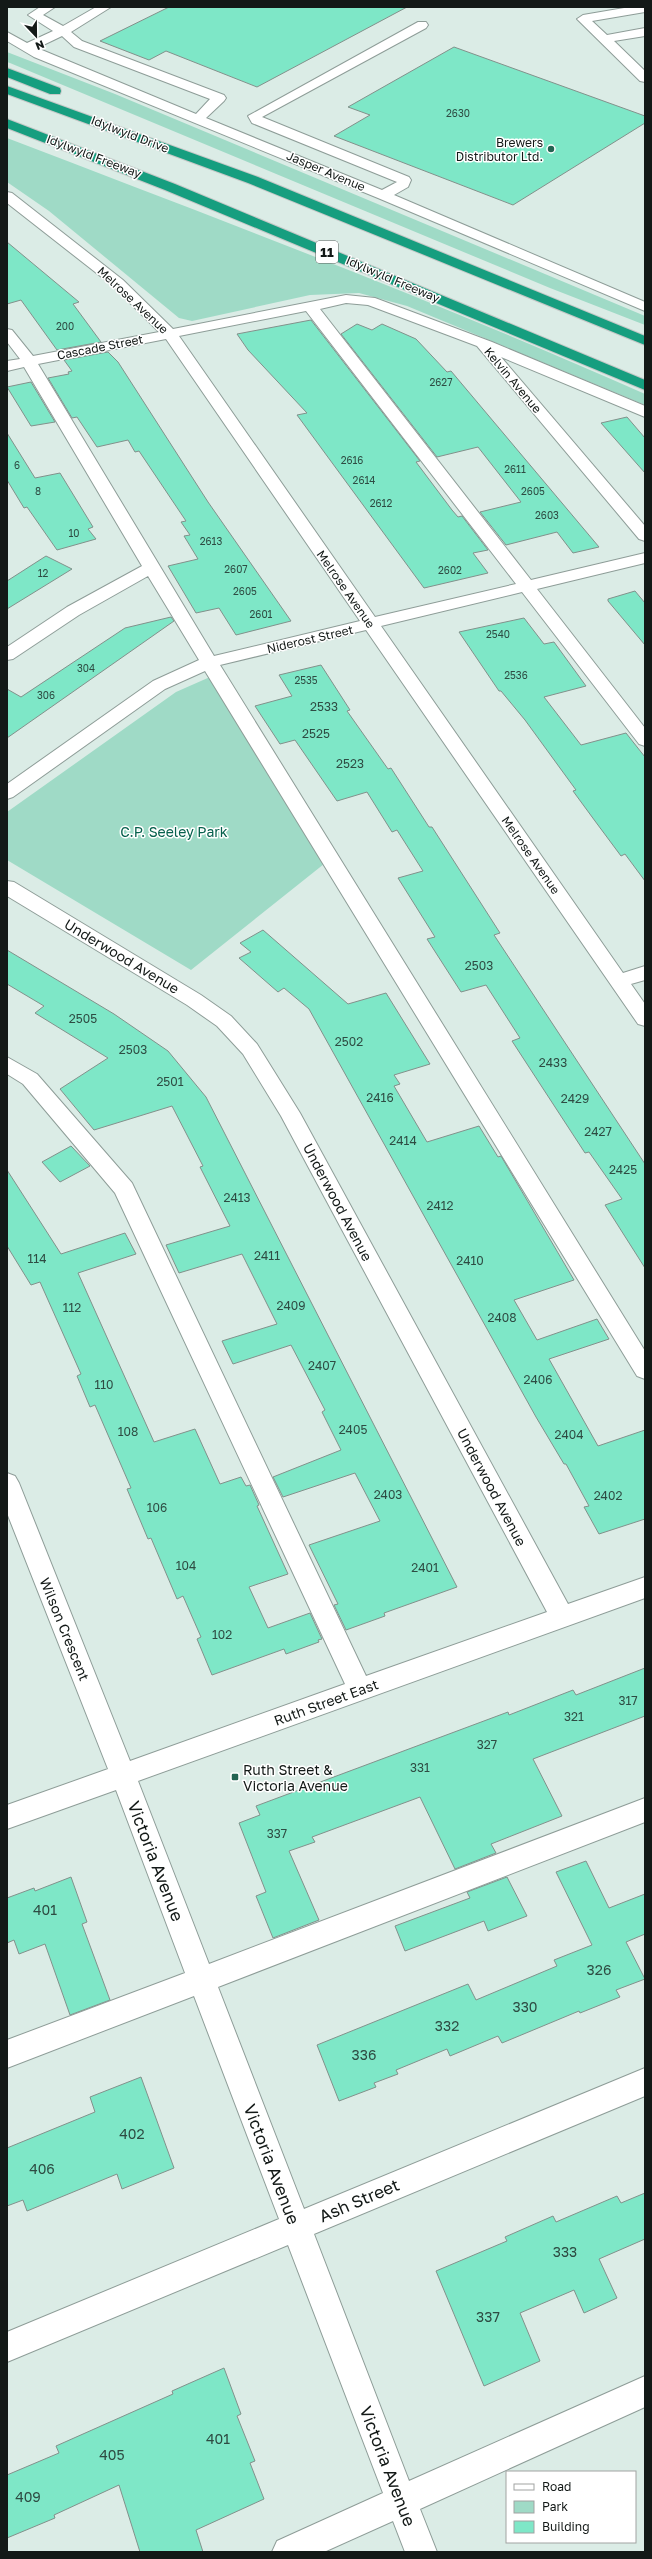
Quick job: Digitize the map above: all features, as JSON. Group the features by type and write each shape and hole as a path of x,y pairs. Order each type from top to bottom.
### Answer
{"highway":[{"path":"7,72 64,95"},
{"name":"Idylwyld Drive","path":"7,90 253,180"},
{"path":"101,110 174,140 253,180 645,341"},
{"name":"Idylwyld Freeway","path":"7,123 177,189 645,385"}],"street":[{"path":"49,7 34,15 63,31 78,44 219,98 198,119"},
{"path":"26,48 63,31 105,7"},
{"path":"645,8 583,19 645,78"},
{"path":"383,195 403,184 404,180 257,120 255,116 422,25"},
{"path":"605,39 645,32"},
{"name":"Jasper Avenue","path":"7,36 26,48 383,195 645,307"},
{"path":"252,141 275,127"},
{"name":"Melrose Avenue","path":"7,196 21,205 118,283 170,334 645,1019"},
{"path":"7,210 21,205"},
{"name":"Kelvin Avenue","path":"310,306 346,299 370,301 482,343 645,536"},
{"path":"310,306 528,586 645,740"},
{"name":"Cascade Street","path":"7,366 310,306"},
{"path":"7,333 28,361 151,568 645,1370"},
{"path":"482,343 645,412"},
{"name":"Niderost Street","path":"7,793 159,685 210,662 645,558"},
{"path":"7,655 73,611 151,568"},
{"name":"Underwood Avenue","path":"7,887 194,1000 224,1021 250,1049 290,1113 561,1616"},
{"path":"619,981 645,973"},
{"path":"7,1064 30,1079 124,1189 360,1690"},
{"name":"Wilson Crescent","path":"7,1483 123,1775"},
{"name":"Ruth Street East","path":"7,1817 561,1616 645,1587"},
{"name":"Victoria Avenue","path":"123,1775 421,2552"},
{"path":"7,2054 201,1978 645,1810"},
{"name":"Ash Street","path":"7,2347 645,2082"},
{"path":"288,2552 645,2391"}],"green space":[{"path":"7,52 115,94 645,316 645,325 550,288 7,62"},
{"path":"7,138 328,262 487,326 645,394 645,405 407,306 359,293 310,295 192,321 179,318 49,211 7,182"},
{"name":"C.P. Seeley Park","path":"210,677 324,864 191,970 7,860 7,812 176,692"}],"building":[{"path":"169,7 407,7 257,87 166,51 149,60 100,41"},
{"path":"454,47 645,116 645,123 513,205 334,136 370,115 348,107"},
{"path":"7,242 79,302 73,304 101,342 57,350 21,300 7,304"},
{"path":"311,320 420,461 416,462 452,510 458,517 462,516 488,550 473,553 488,573 424,588 297,415 307,413 248,350 237,334"},
{"path":"357,324 372,330 382,324 416,339 447,372 451,371 599,547 573,553 557,532 506,545 480,512 521,502 478,447 437,457 341,334"},
{"path":"108,352 118,362 208,502 291,621 236,635 219,608 196,613 168,566 198,559 184,536 190,535 181,522 186,521 139,451 135,452 128,440 97,447 77,417 72,418 48,378 69,374 68,372 72,371 64,360"},
{"path":"31,382 55,422 31,426 7,387"},
{"path":"627,417 645,438 645,473 601,423"},
{"path":"7,433 35,478 60,473 93,527 88,529 96,539 57,550 27,507 24,508 7,480"},
{"path":"46,556 72,569 7,609 7,581"},
{"path":"635,591 645,603 645,645 608,601 608,599"},
{"path":"171,617 174,621 7,738 7,689 21,697 125,628"},
{"path":"524,618 544,644 554,642 586,686 544,697 581,745 626,733 645,757 645,881 625,854 621,856 573,791 576,790 525,720 501,691 499,691 459,632"},
{"path":"321,665 350,710 347,711 388,769 391,768 429,827 432,827 500,933 494,935 645,1164 645,1268 605,1205 622,1199 589,1152 585,1153 512,1041 520,1038 486,985 461,992 427,939 435,937 398,878 423,871 397,830 392,832 367,792 337,801 295,740 280,744 255,706 292,696 279,675"},
{"path":"263,930 348,1004 386,993 430,1064 394,1075 400,1084 394,1086 427,1142 479,1126 498,1157 501,1156 574,1280 514,1300 537,1340 597,1319 609,1339 549,1359 598,1446 645,1430 645,1519 599,1534 584,1507 589,1506 566,1464 564,1464 536,1417 309,1009 284,988 278,992 239,958 251,952 240,943"},
{"path":"7,950 114,1014 168,1051 206,1097 457,1587 384,1613 385,1616 346,1630 334,1605 338,1604 309,1545 380,1521 355,1473 283,1497 273,1477 341,1450 322,1412 325,1410 291,1345 233,1364 222,1341 277,1324 242,1254 179,1273 166,1245 230,1226 200,1167 203,1166 172,1106 94,1130 60,1089 108,1058 35,1013 44,1006 7,984"},
{"path":"71,1146 90,1166 60,1182 42,1162"},
{"path":"7,1170 61,1254 125,1233 136,1254 78,1273 154,1442 195,1429 220,1484 241,1477 246,1486 250,1485 259,1505 257,1506 288,1574 249,1587 268,1628 310,1613 322,1639 318,1640 319,1642 286,1654 284,1649 212,1675 197,1639 201,1637 183,1596 177,1599 151,1538 148,1539 127,1489 131,1488 95,1405 90,1407 77,1376 81,1374 40,1282 31,1285 7,1246"},
{"path":"645,1668 645,1716 533,1759 562,1816 491,1844 496,1853 455,1869 420,1797 312,1837 315,1842 289,1851 319,1920 273,1938 256,1896 266,1892 239,1823 260,1815 256,1806 508,1712 509,1715 573,1690 576,1695"},
{"path":"586,1861 609,1908 645,1894 645,1934 626,1942 645,1979 616,1990 620,1997 580,2013 579,2011 502,2043 498,2036 450,2056 447,2049 396,2070 398,2074 374,2083 376,2087 339,2101 317,2045 468,1984 476,2000 557,1966 554,1960 592,1945 556,1872"},
{"path":"71,1877 87,1922 82,1924 110,2000 70,2015 45,1944 19,1954 14,1940 7,1943 7,1898 34,1888 35,1891"},
{"path":"507,1877 527,1916 488,1931 484,1921 405,1951 395,1926 470,1898 467,1892"},
{"path":"141,2077 174,2168 122,2189 117,2174 27,2211 23,2200 7,2206 7,2148 95,2112 90,2097"},
{"path":"645,2193 645,2239 599,2259 617,2298 584,2313 574,2290 520,2313 540,2361 484,2386 436,2271 507,2241 505,2237 553,2216 556,2222 617,2196 621,2203"},
{"path":"224,2368 241,2414 237,2416 255,2461 250,2463 264,2499 196,2530 203,2552 140,2552 119,2485 54,2515 55,2518 7,2538 7,2475 59,2453 56,2446 173,2394 172,2391"}],"place":[{"name":"Brewers Distributor Ltd.","path":"551,149"},
{"name":"Ruth Street & Victoria Avenue","path":"235,1777"}]}
